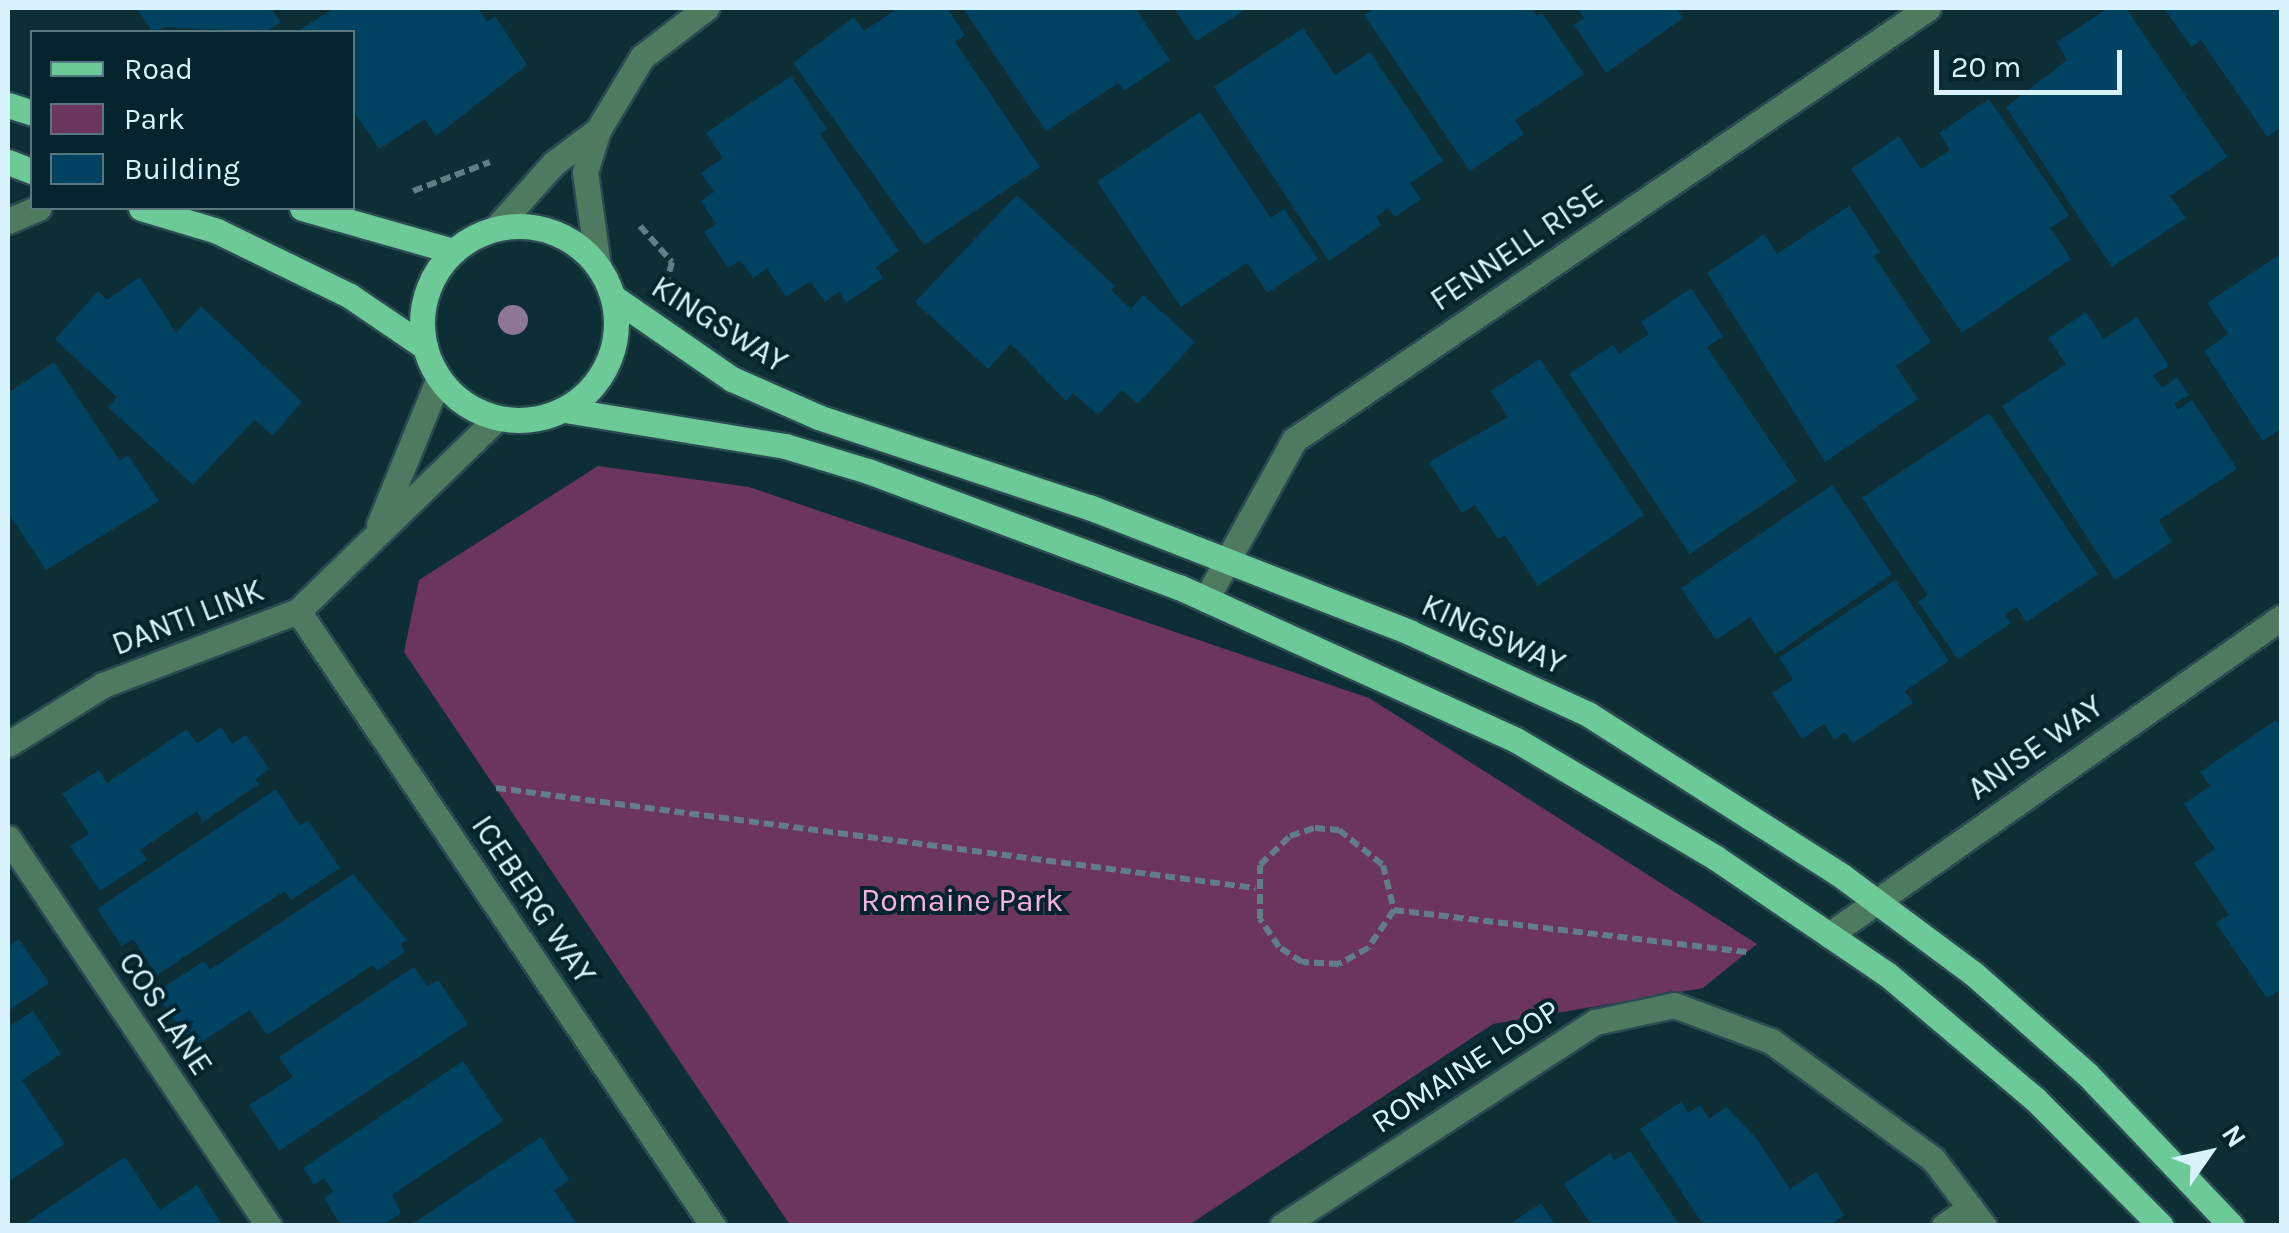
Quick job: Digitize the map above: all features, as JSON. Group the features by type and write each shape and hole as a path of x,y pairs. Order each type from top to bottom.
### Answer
{"main road":[{"path":"148,210 218,231 350,296 425,347"},
{"path":"309,210 453,251"},
{"name":"KINGSWAY","path":"495,229 552,232 598,266 613,296 616,329 609,361 591,389 565,410"},
{"path":"495,229 453,251 426,295 425,347 438,378 455,397 497,418 520,421 565,410 785,446 1206,599 1516,740 1716,858 1887,974 2036,1100 2160,1226"},
{"name":"KINGSWAY","path":"613,296 732,379 818,417 1226,560 1506,672 1588,714 1876,901 1974,974 2087,1074 2232,1226"}],"street":[{"path":"598,266 585,172 598,130 642,57 706,8"},
{"name":"FENNELL RISE","path":"1206,599 1294,440 1928,8"},
{"path":"495,229 554,163 598,130"},
{"path":"8,221 33,210"},
{"name":"DANTI LINK","path":"376,534 438,378"},
{"name":"DANTI LINK","path":"8,744 104,685 298,611 497,418"},
{"name":"ICEBERG WAY","path":"298,611 713,1226"},
{"name":"ANISE WAY","path":"1829,935 2282,617"},
{"name":"COS LANE","path":"8,838 268,1226"},
{"name":"ROMAINE LOOP","path":"1282,1226 1595,1022 1674,1005 1771,1041 1933,1160 1978,1216"},
{"path":"1944,1226 1978,1216"}],"path":[{"path":"655,326 672,262"},
{"path":"496,788 1255,888"},
{"path":"1315,828 1339,830 1383,865 1394,910 1368,948 1339,964 1302,962 1279,947 1260,919 1255,888 1260,865 1274,847 1315,828"},
{"path":"1394,910 1747,952"}],"green space":[{"name":"Romaine Park","path":"598,466 749,487 1369,698 1757,944 1703,988 1493,1024 1189,1225 790,1225 404,652 419,580"}],"building":[{"path":"136,8 271,8 281,22 269,30 152,30"},
{"path":"334,8 478,8 487,22 495,16 527,65 436,136 425,119 379,149 355,113 355,30 299,30"},
{"path":"898,8 947,8 965,35 955,42 1040,167 924,245 793,63 854,17 864,31"},
{"path":"963,8 1135,8 1170,60 1124,91 1118,83 1046,131"},
{"path":"1174,8 1248,8 1196,41"},
{"path":"1375,8 1531,8 1537,16 1542,13 1584,74 1515,120 1524,134 1470,171 1364,15"},
{"path":"1577,8 1676,8 1683,18 1606,73 1574,25 1584,18"},
{"path":"2108,8 2126,8 2227,157 2170,196 2186,218 2112,267 2006,107 2067,60 2057,42"},
{"path":"2164,8 2282,8 2282,127 2267,137 2201,40 2191,47"},
{"path":"1303,28 1335,75 1370,52 1443,161 1410,183 1421,199 1395,217 1388,208 1376,217 1381,225 1329,261 1214,87"},
{"path":"791,76 827,129 820,134 899,251 876,267 883,278 846,303 839,292 825,302 810,281 786,297 767,268 753,278 740,260 728,268 704,232 716,224 701,201 714,192 701,173 723,158 706,133"},
{"path":"1989,99 2069,215 2050,228 2071,259 1962,333 1851,169 1899,136 1921,169 1950,150 1939,133"},
{"path":"1200,112 1271,218 1284,209 1318,259 1267,293 1247,263 1181,307 1097,182"},
{"path":"1017,195 1115,286 1111,290 1131,309 1143,295 1195,342 1138,404 1122,390 1098,415 1073,393 1066,401 1011,344 988,369 915,302"},
{"path":"1849,206 1880,252 1874,256 1931,342 1896,366 1918,399 1825,462 1707,273 1764,234 1777,254"},
{"path":"2282,253 2282,428 2263,441 2204,351 2228,334 2207,303"},
{"path":"140,277 176,333 201,306 302,402 273,435 254,420 193,485 108,407 117,397 55,339 98,291 107,300"},
{"path":"1691,288 1723,336 1707,347 1797,481 1690,554 1569,374 1613,345 1619,354 1649,334 1641,322"},
{"path":"2086,312 2104,339 2137,317 2169,366 2153,375 2162,388 2177,377 2189,395 2174,404 2178,410 2192,400 2237,469 2159,520 2172,542 2115,580 2002,406 2066,364 2048,338"},
{"path":"1540,359 1644,515 1538,586 1505,535 1498,539 1475,505 1462,513 1429,462 1508,417 1491,391"},
{"path":"54,362 120,461 128,455 159,501 46,570 8,513 8,393"},
{"path":"1989,413 2098,574 2026,622 2017,607 2005,614 2011,623 1958,659 1918,602 1928,595 1862,498"},
{"path":"1832,485 1892,574 1775,654 1750,617 1716,640 1681,588"},
{"path":"1895,580 1949,661 1905,691 1913,703 1853,743 1845,732 1834,740 1824,724 1802,739 1772,693 1793,679 1779,658"},
{"path":"2276,720 2282,728 2282,996 2278,991 2267,998 2216,923 2229,915 2194,863 2215,849 2184,804 2210,786 2200,772"},
{"path":"221,727 232,744 246,735 269,769 255,779 259,784 203,822 197,811 140,850 147,860 100,891 70,846 89,834 62,794 99,770 107,783 187,729 197,744"},
{"path":"276,789 300,826 308,820 340,868 291,900 285,891 157,975 133,939 122,946 97,909"},
{"path":"353,874 407,940 401,944 405,952 377,971 373,965 267,1035 250,1010 193,1048 156,992 204,961 210,970"},
{"path":"19,939 49,983 8,1011 8,947"},
{"path":"414,967 427,986 438,980 468,1024 279,1151 249,1105 293,1077 279,1057"},
{"path":"33,1011 61,1054 22,1080 65,1144 8,1182 8,1027"},
{"path":"463,1061 503,1121 392,1195 401,1213 382,1226 341,1226 324,1198 333,1192 324,1178 314,1185 303,1168"},
{"path":"1681,1102 1688,1113 1700,1105 1709,1119 1726,1107 1757,1139 1790,1189 1816,1172 1844,1215 1829,1226 1704,1226 1640,1129"},
{"path":"541,1137 569,1180 554,1190 576,1222 571,1226 409,1226"},
{"path":"1630,1151 1680,1226 1592,1226 1564,1184 1610,1153 1614,1160"},
{"path":"125,1157 160,1210 197,1185 223,1226 21,1226"},
{"path":"1541,1203 1556,1226 1507,1226"}]}
